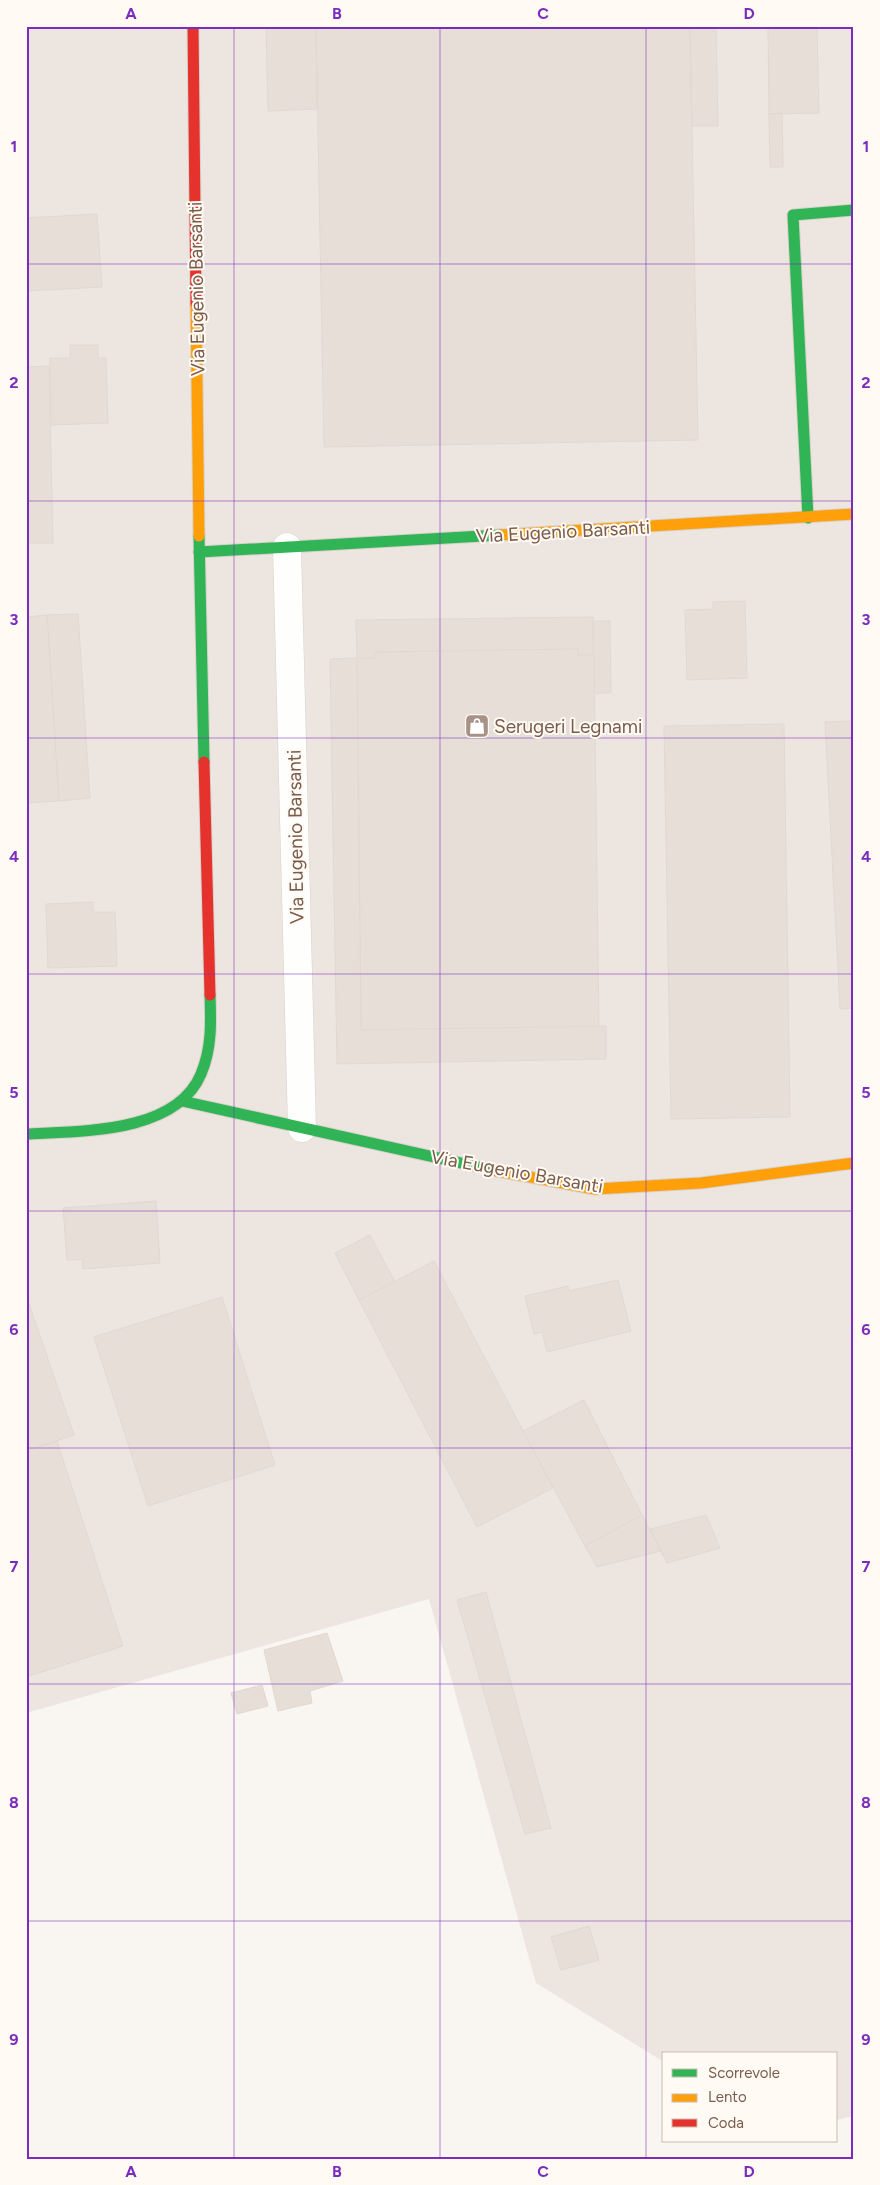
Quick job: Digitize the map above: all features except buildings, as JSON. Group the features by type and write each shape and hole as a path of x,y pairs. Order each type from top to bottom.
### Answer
{"street":[{"name":"Via Eugenio Barsanti","path":"26,1134 117,1127 158,1116 182,1101 199,1079 211,1034 199,552 193,26"},
{"path":"808,518 793,215 854,210"},
{"name":"Via Eugenio Barsanti","path":"199,552 854,514"},
{"name":"Via Eugenio Barsanti","path":"288,547 302,1128"},
{"name":"Via Eugenio Barsanti","path":"182,1101 514,1175 595,1189 701,1183 854,1162"}],"shaded area":[{"path":"26,26 854,26 854,2116 838,2120 838,2052 662,2052 662,2061 536,1983 429,1599 26,1713"}],"traffic: fast":[{"path":"808,518 793,215 854,210"},
{"path":"199,552 500,535"},
{"path":"199,536 204,762"},
{"path":"26,1134 99,1130 149,1119 171,1108 189,1094 205,1064 210,1035 210,995"},
{"path":"182,1101 497,1171"}],"traffic: slow":[{"path":"196,304 199,536"},
{"path":"500,535 854,514"},
{"path":"497,1171 595,1189 701,1183 854,1163"}],"traffic: jam":[{"path":"193,26 196,304"},
{"path":"204,762 210,995"}],"place":[{"name":"Serugeri Legnami","path":"477,726"}]}
